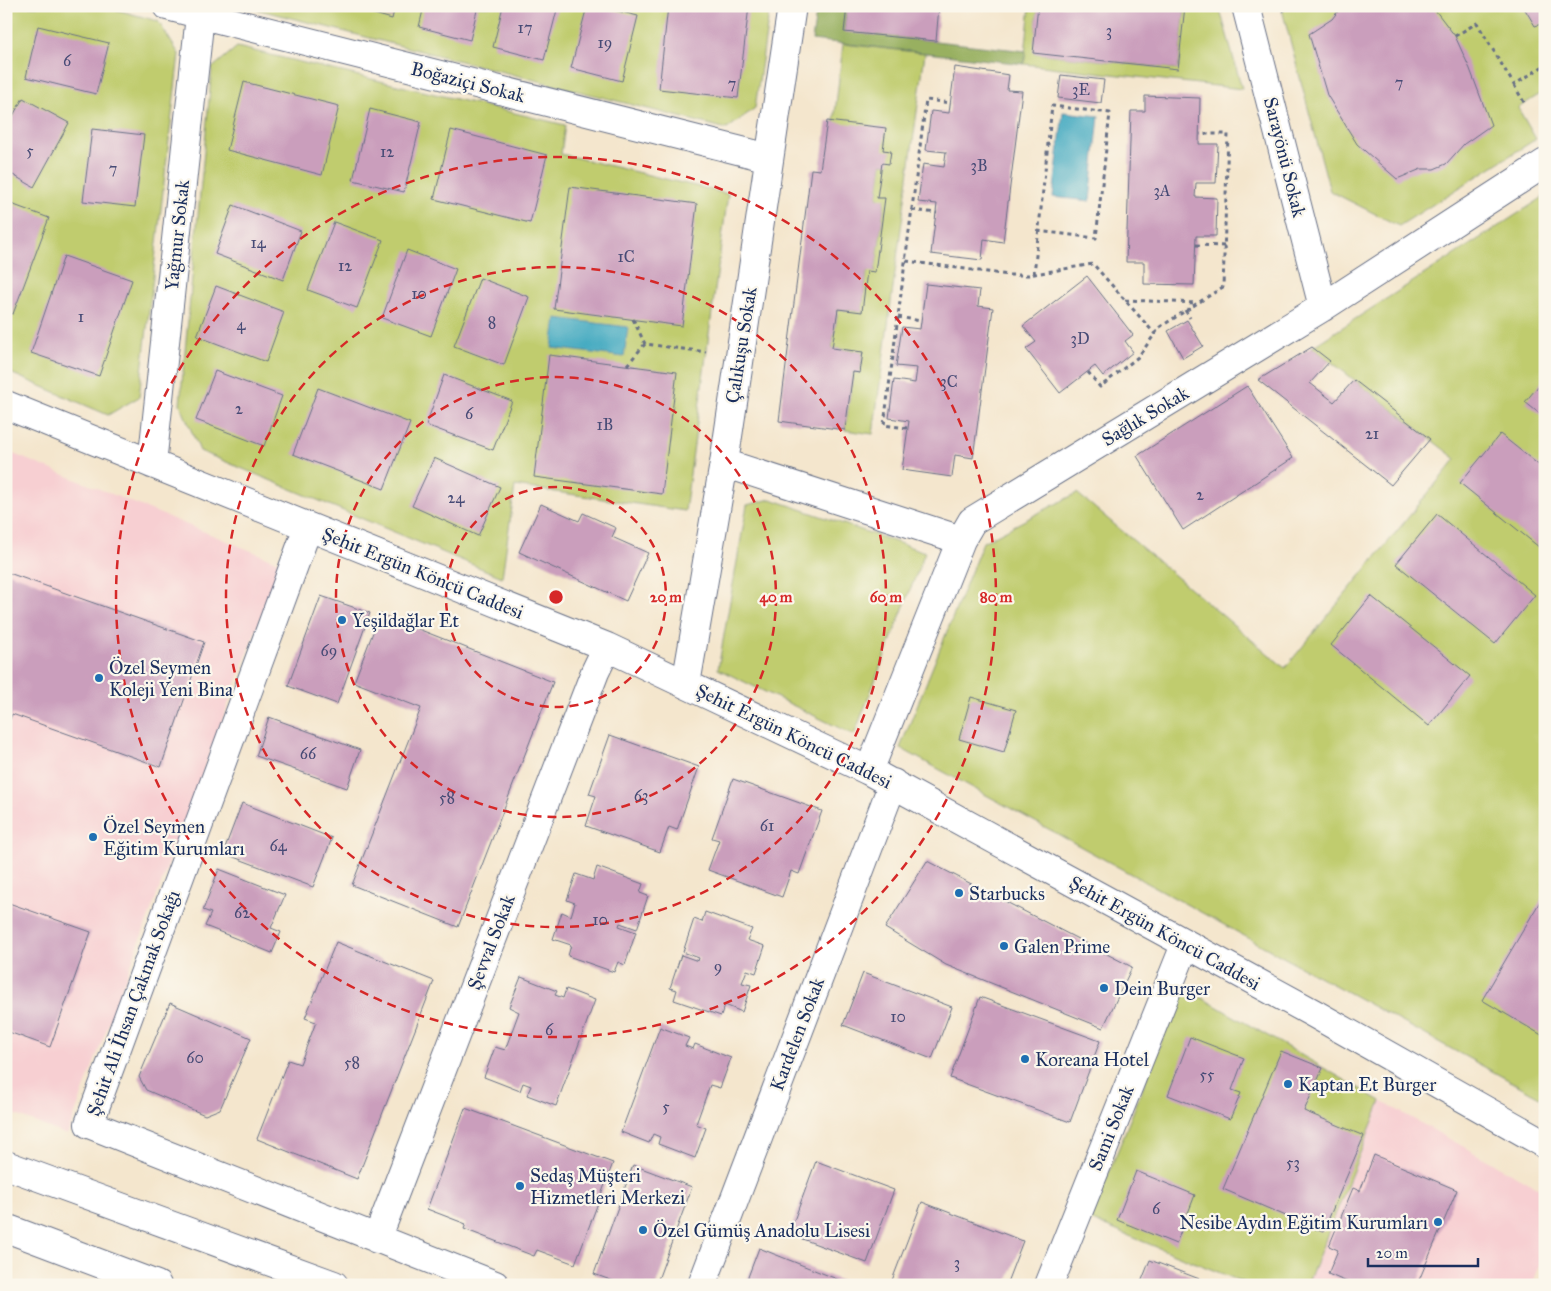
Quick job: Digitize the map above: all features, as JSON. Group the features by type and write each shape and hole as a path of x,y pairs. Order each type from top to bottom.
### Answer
{"main road":[{"name":"Boğaziçi Sokak","path":"167,6 200,11 769,158"},
{"name":"Çalıkuşu Sokak","path":"686,684 724,463 792,6"},
{"name":"Sarayönü Sokak","path":"1246,6 1323,307"},
{"name":"Yağmur Sokak","path":"152,464 200,11"},
{"name":"Sağlık Sokak","path":"869,771 961,540 972,521 1323,307 1545,163"},
{"name":"Şehit Ergün Köncü Caddesi","path":"6,405 607,647 869,771 1545,1144"},
{"path":"724,463 961,540"},
{"name":"Şehit Ali İhsan Çakmak Sokağı","path":"308,527 89,1124 495,1285"},
{"name":"Şevval Sokak","path":"377,1239 592,681 607,647"},
{"name":"Kardelen Sokak","path":"702,1285 893,784"},
{"name":"Sami Sokak","path":"1049,1285 1185,945"},
{"path":"6,1165 334,1285"},
{"path":"6,1228 156,1285"}],"path":[{"path":"1282,11 1290,6"},
{"path":"1454,36 1477,23 1524,104"},
{"path":"1514,85 1545,65"},
{"path":"907,428 884,425 926,100 951,103"},
{"path":"1034,274 1038,231 1052,106 1110,113 1096,238 1038,231"},
{"path":"1088,372 1100,386 1138,357 1160,327 1223,287 1228,134 1200,134"},
{"path":"912,210 937,214"},
{"path":"1196,245 1225,246"},
{"path":"906,261 1009,275 1034,274 1093,264 1155,334"},
{"path":"1125,300 1197,303"},
{"path":"1186,310 1190,318"},
{"path":"898,317 921,321"},
{"path":"633,319 645,344"},
{"path":"645,344 706,352"},
{"path":"627,365 645,344"}],"shaded area":[{"name":"Özel Seymen Eğitim Kurumları","path":"6,451 281,563 67,1135 6,1111"},
{"name":"Nesibe Aydın Eğitim Kurumları","path":"1381,1101 1545,1192 1545,1252 1532,1285 1307,1285"}],"green space":[{"path":"6,6 102,6 158,21 179,54 139,397 108,415 6,371"},
{"path":"244,6 770,6 755,108 727,129"},
{"path":"817,6 847,6 844,31 1026,51 1024,64 812,40"},
{"path":"1030,6 1038,6 1034,53 1178,69 1185,7 1183,6 1219,6 1242,89 1024,64"},
{"path":"1281,6 1545,6 1545,91 1518,108 1536,139 1399,226 1330,191"},
{"path":"843,44 925,53 873,434 845,430 853,372 860,373 863,352 832,348 838,309 862,312 867,271 875,272 885,199 877,198 882,163 889,164 883,150 834,122"},
{"path":"237,47 565,125 561,154 728,194 685,511 515,486 502,577 200,451 180,404 212,68"},
{"path":"1545,196 1545,1100 900,748 983,542 1077,493 1285,668 1456,459 1312,347"},
{"path":"771,499 925,552 854,735 718,669 747,505"},
{"path":"1183,987 1381,1101 1307,1285 1250,1285 1090,1220"}],"water":[{"path":"1063,112 1099,116 1090,201 1053,197"},
{"path":"556,318 628,327 624,357 552,348"}],"building":[{"path":"346,6 395,6 392,19"},
{"path":"424,6 478,6 470,40 419,27"},
{"path":"503,6 558,6 544,60 493,47"},
{"path":"587,6 598,6 638,16 622,81 571,68"},
{"path":"668,6 749,6 738,98 659,89"},
{"path":"847,6 939,6 936,41 844,32"},
{"path":"1038,6 1185,6 1178,69 1033,53"},
{"path":"1342,6 1432,6 1455,36 1470,69 1491,125 1464,144 1446,164 1434,169 1421,169 1397,179 1357,144 1327,95 1309,34 1332,19"},
{"path":"1523,6 1545,6 1545,23 1535,26"},
{"path":"38,26 109,43 96,94 26,77"},
{"path":"955,67 1009,75 1007,90 1022,91 1003,242 984,239 982,260 931,254 937,204 918,202 923,164 944,167 946,152 926,150 931,111 949,113"},
{"path":"1061,75 1104,80 1101,103 1058,98"},
{"path":"244,82 339,106 322,175 227,150"},
{"path":"1145,96 1200,98 1199,144 1218,144 1216,183 1196,183 1195,197 1217,198 1216,236 1196,236 1194,285 1144,284 1144,262 1126,262 1131,111 1145,111"},
{"path":"23,98 69,123 34,187 6,171 6,128"},
{"path":"370,109 421,122 404,192 353,180"},
{"path":"827,121 886,128 883,150 891,151 889,164 882,163 877,198 885,198 875,272 867,271 862,312 838,309 832,348 863,352 860,373 853,372 845,430 779,421 811,169 820,170"},
{"path":"92,129 144,135 135,207 83,201"},
{"path":"451,130 547,155 530,223 434,199"},
{"path":"570,187 697,204 682,326 554,309"},
{"path":"6,202 49,218 13,314 6,311"},
{"path":"233,205 301,231 283,280 215,254"},
{"path":"334,222 383,240 357,308 308,290"},
{"path":"407,250 456,269 431,336 382,318"},
{"path":"64,256 132,280 99,376 31,353"},
{"path":"1087,276 1133,335 1125,341 1133,352 1103,376 1095,366 1060,393 1026,349 1036,342 1023,326"},
{"path":"480,278 529,297 504,365 454,346"},
{"path":"926,284 980,290 978,306 993,308 973,458 955,455 952,477 902,470 909,421 889,418 894,380 915,383 917,368 896,366 902,327 920,329"},
{"path":"216,286 284,312 266,362 197,336"},
{"path":"1187,320 1203,346 1183,358 1168,331"},
{"path":"1312,347 1330,361 1310,383 1334,402 1354,380 1430,439 1391,485 1258,380"},
{"path":"549,355 677,372 662,494 534,477"},
{"path":"215,371 282,396 264,446 196,420"},
{"path":"444,375 512,401 493,450 426,425"},
{"path":"1545,378 1545,418 1525,402"},
{"path":"1247,386 1293,458 1183,530 1137,456"},
{"path":"318,388 410,423 384,489 293,454"},
{"path":"1500,434 1545,470 1545,552 1460,483"},
{"path":"434,458 500,487 478,536 412,506"},
{"path":"541,504 579,521 583,513 616,528 612,537 648,553 626,601 519,552"},
{"path":"1437,514 1535,595 1495,644 1396,564"},
{"name":"Özel Seymen Koleji Yeni Bina","path":"6,572 204,642 161,767 12,714 6,729"},
{"path":"321,596 370,613 337,704 288,686"},
{"path":"1371,596 1470,676 1429,726 1331,645"},
{"path":"380,614 553,682 458,927 352,885 421,708 354,682"},
{"path":"971,697 1016,710 1004,752 959,739"},
{"path":"269,717 360,750 347,788 256,756"},
{"path":"610,735 699,767 677,830 669,827 660,852 586,826 596,796 589,794"},
{"path":"733,779 822,811 799,874 791,871 782,897 708,870 719,840 712,838"},
{"path":"242,803 332,838 313,887 223,853"},
{"name":"Galen Prime","path":"927,861 1132,967 1103,1028 946,965 885,928"},
{"path":"597,867 643,884 640,893 648,896 637,929 620,923 619,926 636,932 625,965 618,962 614,972 568,956 571,945 553,939 562,912 571,916 575,903 567,900 576,874 593,880"},
{"path":"219,869 285,895 271,928 281,932 272,953 205,926 211,913 203,910"},
{"path":"1545,893 1545,1037 1482,1000"},
{"path":"6,902 91,932 50,1047 6,1031"},
{"path":"705,912 752,929 747,940 765,946 756,973 747,970 742,983 751,985 742,1012 725,1005 721,1016 674,1000 677,990 670,988 681,955 698,961 699,958 683,952 694,919 702,922"},
{"path":"336,942 434,981 357,1179 257,1139 288,1060 300,1064 316,1022 305,1018"},
{"path":"863,973 952,1007 932,1059 843,1025"},
{"path":"521,977 557,991 555,995 563,998 566,989 595,1000 556,1106 527,1095 531,1086 523,1083 520,1091 484,1077 495,1047 505,1050 519,1012 509,1007"},
{"name":"Koreana Hotel","path":"980,997 1100,1041 1070,1122 950,1078"},
{"path":"170,1003 251,1038 220,1109 205,1115 146,1090 139,1077"},
{"path":"660,1027 689,1038 685,1046 693,1049 695,1044 731,1058 720,1088 710,1085 696,1124 706,1128 695,1158 658,1144 660,1137 653,1134 649,1143 621,1132"},
{"path":"1190,1037 1244,1058 1232,1090 1241,1093 1230,1119 1168,1095"},
{"path":"1281,1051 1323,1068 1304,1111 1364,1136 1323,1232 1223,1189"},
{"name":"Sedaş Müşteri Hizmetleri Merkezi","path":"465,1108 613,1163 575,1264 537,1250 534,1256 464,1229 466,1224 427,1209"},
{"path":"1374,1155 1457,1190 1417,1285 1354,1285 1328,1274 1338,1250 1329,1246 1353,1188 1360,1191"},
{"path":"816,1161 894,1190 867,1263 789,1234"},
{"name":"Özel Gümüş Anadolu Lisesi","path":"633,1165 692,1187 656,1285 624,1285 594,1274"},
{"path":"1136,1171 1195,1195 1176,1244 1117,1220"},
{"path":"922,1202 1023,1241 1006,1285 896,1285 891,1283"},
{"path":"759,1248 852,1285 745,1285"},
{"path":"1150,1260 1215,1285 1140,1285"}],"place":[{"name":"Yeşildağlar Et","path":"342,620"},
{"name":"Özel Seymen Koleji Yeni Bina","path":"99,678"},
{"name":"Özel Seymen Eğitim Kurumları","path":"93,837"},
{"name":"Starbucks","path":"959,893"},
{"name":"Galen Prime","path":"1004,946"},
{"name":"Dein Burger","path":"1104,988"},
{"name":"Koreana Hotel","path":"1025,1059"},
{"name":"Kaptan Et Burger","path":"1288,1084"},
{"name":"Sedaş Müşteri Hizmetleri Merkezi","path":"520,1186"},
{"name":"Nesibe Aydın Eğitim Kurumları","path":"1438,1222"},
{"name":"Özel Gümüş Anadolu Lisesi","path":"643,1230"}]}
